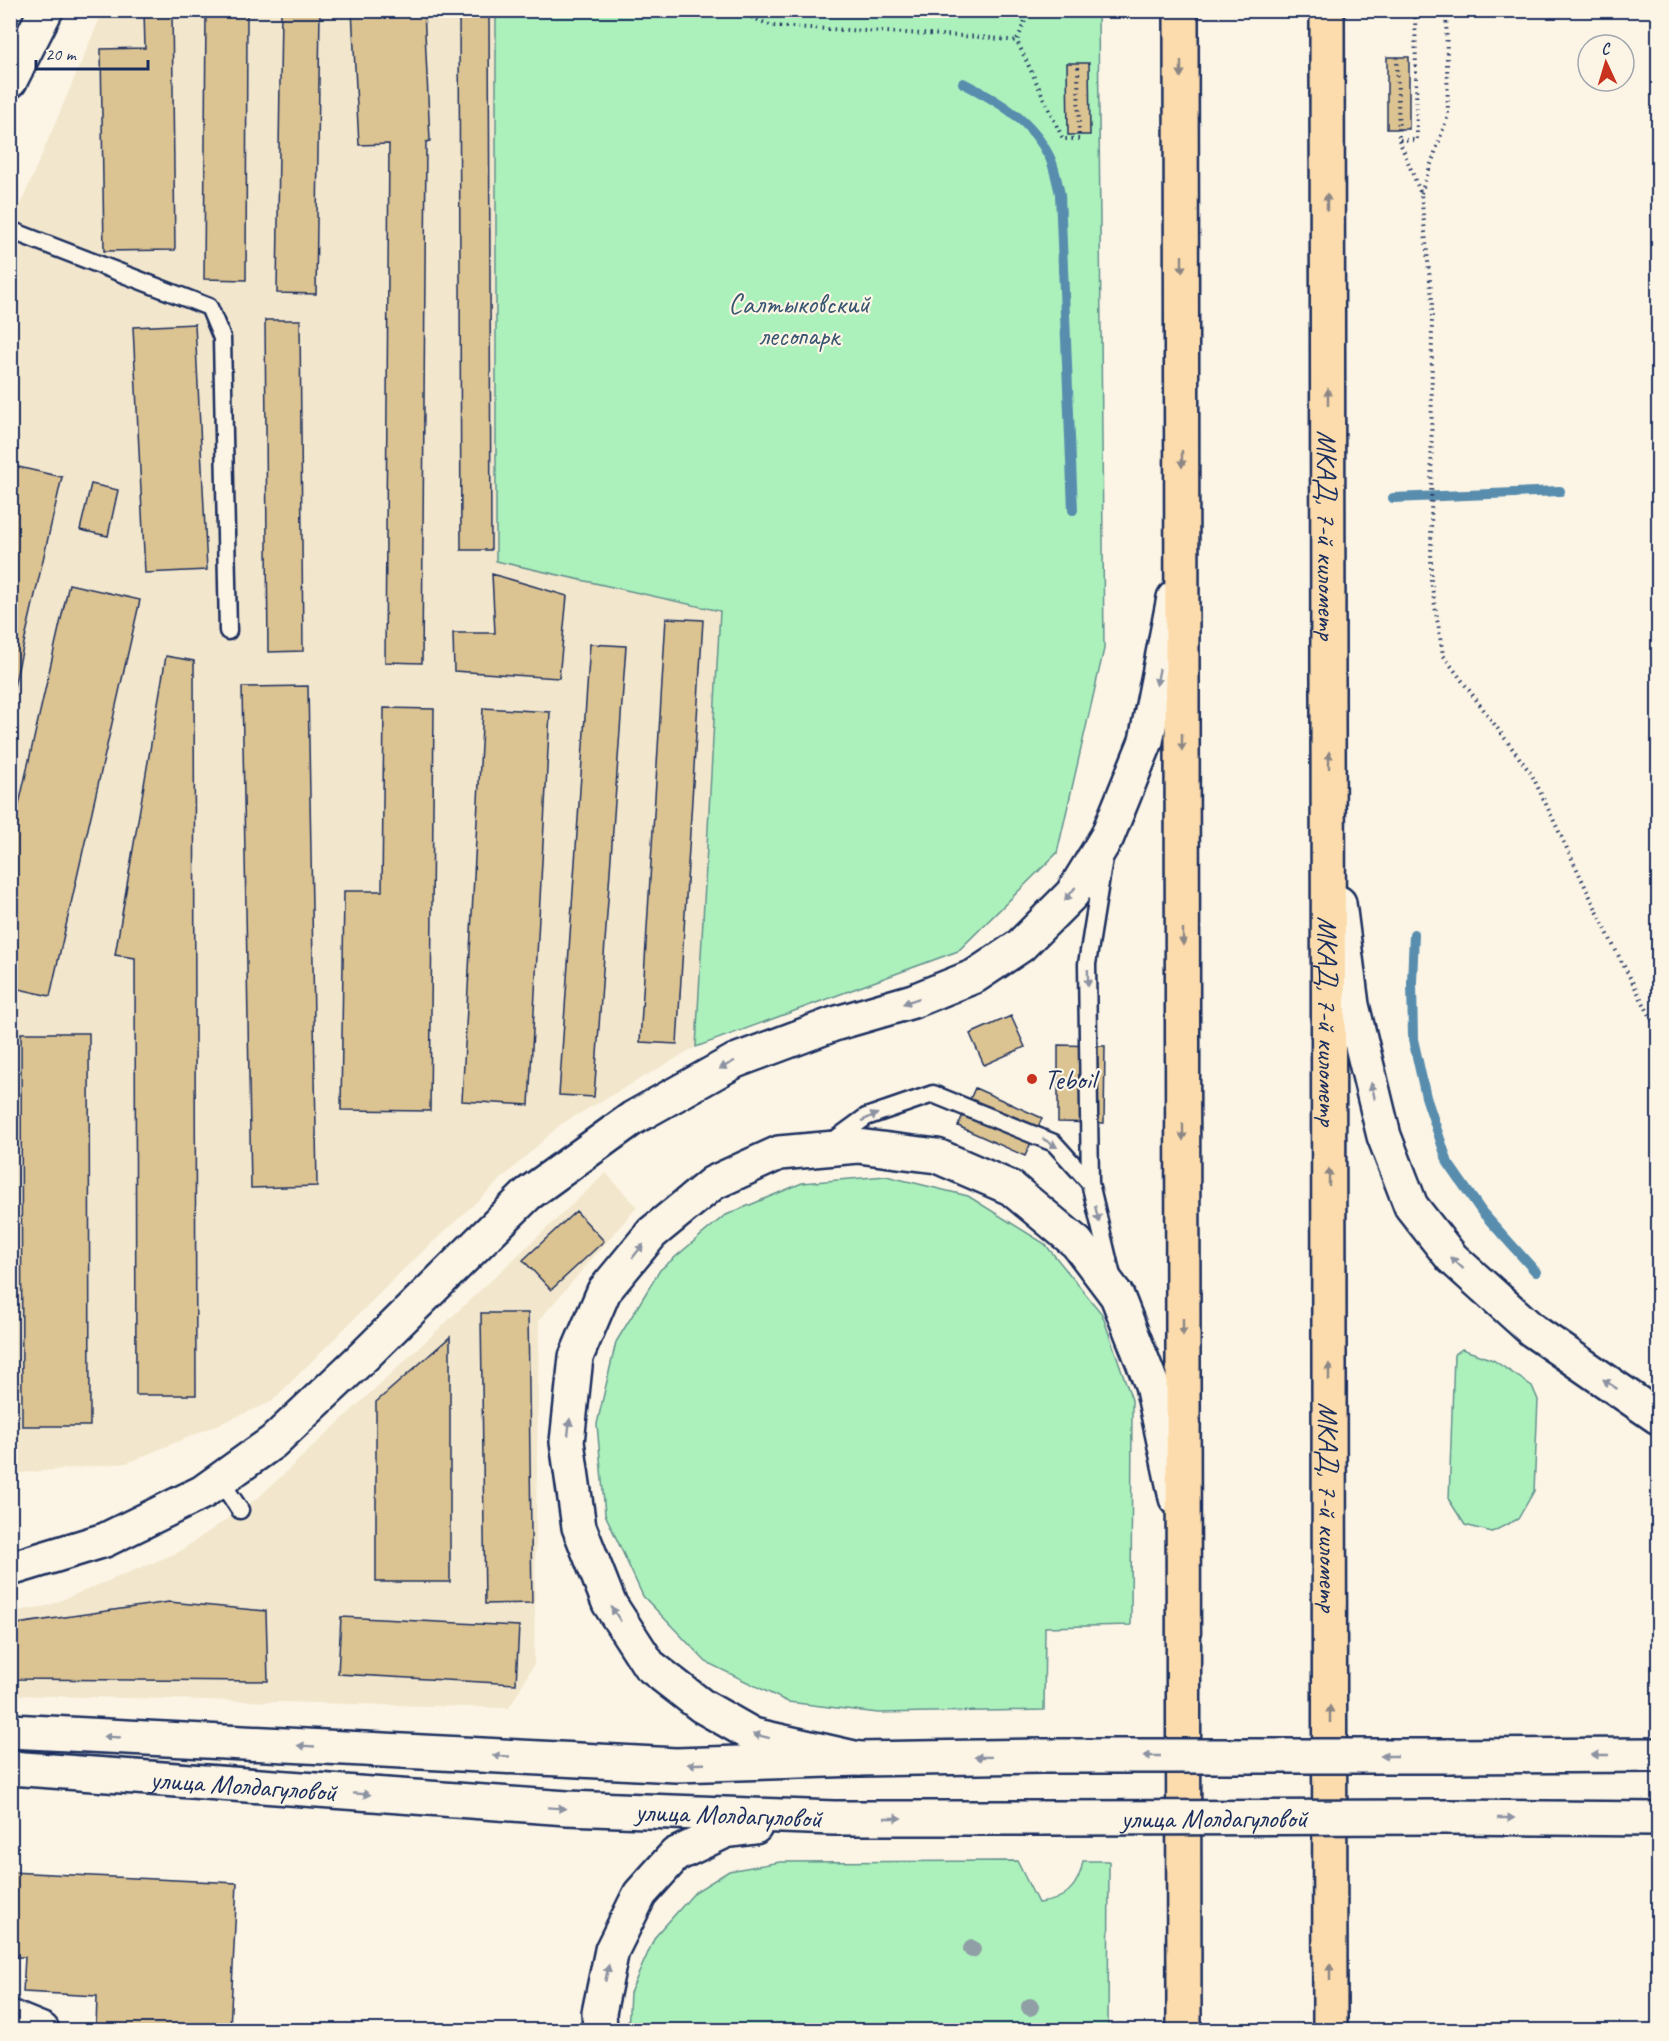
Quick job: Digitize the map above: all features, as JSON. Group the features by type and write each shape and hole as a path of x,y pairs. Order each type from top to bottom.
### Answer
{"highway":[{"path":"1181,10 1184,2031"},
{"name":"МКАД, 7-й километр","path":"1327,10 1330,2031"}],"main road":[{"path":"10,81 46,10"},
{"path":"10,1569 105,1540 203,1492 273,1442 528,1194 633,1118 735,1061 834,1024 913,1001 975,976 1020,946 1072,894 1107,837 1146,741 1182,558"},
{"path":"1329,819 1352,1005 1384,1137 1411,1206 1452,1258 1532,1330 1659,1417"},
{"path":"859,1759 753,1735 702,1706 649,1665 609,1603 579,1527 567,1442 576,1357 604,1291 652,1233 712,1183 779,1153 858,1146 937,1156 1011,1188 1077,1243 1117,1296 1152,1385 1183,1535"},
{"name":"улица Молдагуловой","path":"10,1731 676,1765 1042,1756 1659,1755"},
{"name":"улица Молдагуловой","path":"10,1768 567,1808 834,1818 1659,1819"},
{"path":"600,2031 599,2013 612,1950 640,1894 675,1855 725,1831 834,1818"},
{"path":"1176,2031 1184,1981"},
{"path":"10,2017 42,2031"}],"lane":[{"path":"10,230 209,307 222,338 228,631"},
{"path":"1107,837 1088,964 1090,1183 1117,1296"},
{"path":"821,1149 866,1117 933,1094 1054,1143 1090,1183"},
{"path":"220,1480 240,1510"}],"path":[{"path":"735,10 772,26 1017,41"},
{"path":"1029,10 1017,41 1063,139 1079,139 1078,63"},
{"path":"1399,140 1417,140 1415,10"},
{"path":"1421,194 1448,115 1446,10"},
{"path":"1397,57 1399,140 1421,194 1432,300 1431,581 1443,655 1532,775 1614,947 1659,1031"}],"shaded area":[{"path":"103,11 496,11 496,561 720,611 696,1047 561,1124 406,1267 271,1402 127,1463 11,1474 11,227"},
{"path":"606,1173 637,1207 539,1320 534,1664 509,1708 11,1695 11,1612 47,1606 179,1552 259,1497"}],"green space":[{"name":"Салтыковский лесопарк","path":"496,11 1098,11 1104,649 1057,853 958,951 696,1047 720,611 496,561"},
{"path":"886,1176 968,1196 1045,1244 1102,1314 1132,1400 1131,1625 1045,1627 1044,1710 878,1713 788,1702 706,1662 643,1596 605,1514 597,1424 616,1342 660,1270 724,1216 802,1183"},
{"path":"1462,1349 1493,1360 1532,1386 1538,1400 1534,1491 1518,1519 1492,1532 1465,1525 1449,1500 1454,1355"},
{"path":"1017,1861 1038,1903 1063,1896 1069,1891 1078,1878 1083,1861 1109,1861 1108,2030 628,2030 630,1993 655,1937 695,1892 729,1871 780,1862"}],"building":[{"path":"144,10 172,10 175,250 104,251 101,49 145,48"},
{"path":"206,10 247,10 246,280 204,279"},
{"path":"281,10 320,10 316,294 277,293"},
{"path":"352,10 424,10 430,141 426,142 422,663 385,662 389,144 359,145"},
{"path":"459,10 489,10 491,550 461,550"},
{"path":"1067,10 1089,10 1089,15 1067,15"},
{"path":"1387,57 1409,57 1409,129 1387,129"},
{"path":"1067,63 1089,63 1090,135 1068,135"},
{"path":"265,320 300,320 303,651 268,652"},
{"path":"195,324 207,570 145,573 133,327"},
{"path":"10,465 62,477 10,704"},
{"path":"91,484 118,490 108,536 80,530"},
{"path":"492,574 567,596 559,678 454,671 453,633 495,633"},
{"path":"69,584 140,600 50,996 10,987 10,844"},
{"path":"666,618 703,620 677,1044 640,1042"},
{"path":"590,644 626,646 594,1097 559,1095"},
{"path":"166,656 194,661 196,1395 136,1395 135,958 115,955"},
{"path":"308,686 317,1186 251,1188 242,687"},
{"path":"384,708 434,709 430,1111 341,1110 344,891 382,891"},
{"path":"483,708 550,712 529,1105 462,1101"},
{"path":"1011,1016 1025,1047 984,1065 970,1034"},
{"path":"21,1033 89,1033 90,1426 22,1426"},
{"path":"1058,1045 1105,1046 1104,1123 1058,1122"},
{"path":"975,1088 1042,1118 1025,1156 958,1126"},
{"path":"576,1211 604,1241 551,1290 523,1260"},
{"path":"481,1313 528,1313 532,1603 485,1604"},
{"path":"450,1337 450,1582 376,1582 376,1402"},
{"path":"169,1602 266,1611 268,1681 10,1679 10,1625"},
{"path":"341,1617 519,1626 516,1684 338,1674"},
{"path":"10,1872 237,1883 230,2030 96,2029 97,1996 23,1992 25,1957 10,1957"}],"waterway":[{"path":"963,83 989,97 1024,122 1043,145 1056,176 1060,194 1073,510"},
{"path":"1393,498 1560,491"},
{"path":"1414,934 1413,1039 1426,1097 1448,1163 1482,1212 1536,1272"}],"place":[{"name":"Teboil","path":"1032,1079"}]}
